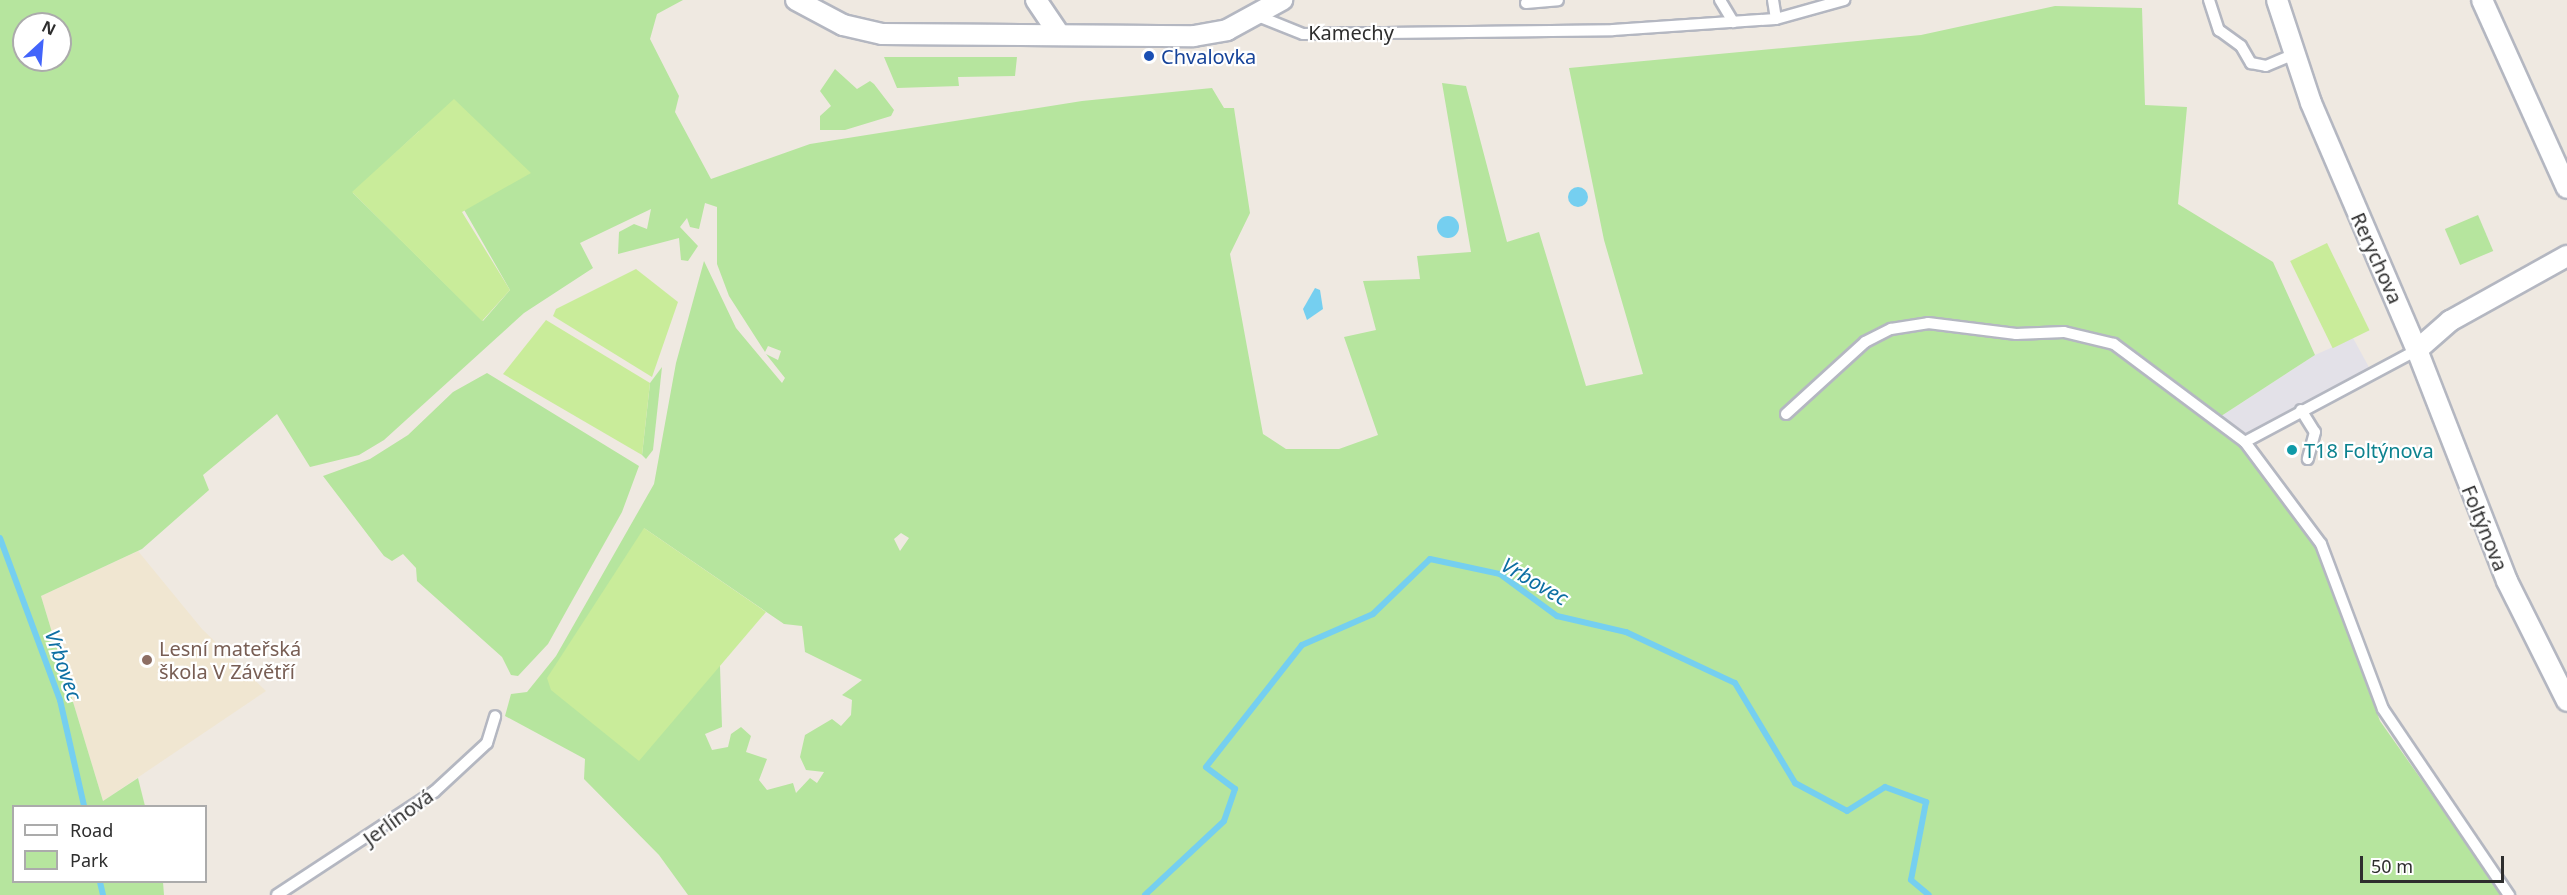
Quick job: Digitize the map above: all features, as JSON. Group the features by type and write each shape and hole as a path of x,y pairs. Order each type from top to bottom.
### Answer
{"street":[{"path":"796,0 843,25 882,34 1058,33 1194,36 1227,30 1258,16 1282,0"},
{"path":"1036,0 1058,33"},
{"name":"Rerychova","path":"2277,0 2294,54 2417,350"},
{"path":"2482,0 2567,188"},
{"path":"2417,350 2450,321 2567,256"},
{"name":"Foltýnova","path":"2417,350 2507,581 2567,701"}],"lane":[{"path":"1526,3 1558,0"},
{"path":"1720,0 1732,22"},
{"path":"1773,0 1776,20"},
{"name":"Kamechy","path":"1258,16 1303,34 1613,30 1776,20 1844,0"},
{"path":"2209,0 2220,30 2241,46 2251,63 2266,66 2294,54"},
{"path":"1786,414 1865,342 1891,329 1928,323 2016,334 2064,332 2114,344 2245,442 2321,544 2383,709 2509,895"},
{"path":"2245,442 2301,410 2417,350"},
{"path":"2301,410 2315,432 2308,459"},
{"name":"Jerlínová","path":"277,895 434,792 487,743 495,716"}],"shaded area":[{"path":"2353,338 2376,380 2243,450 2212,422 2315,355"},
{"name":"Lesní mateřská škola V Závětří","path":"138,551 202,629 266,691 103,801 41,596"}],"green space":[{"path":"0,0 683,0 657,14 650,39 679,96 675,112 711,179 810,144 1082,101 1212,88 1224,108 1234,108 1250,213 1230,254 1263,434 1286,449 1339,449 1378,435 1344,337 1376,330 1363,281 1420,279 1417,256 1471,252 1442,83 1466,86 1507,242 1539,232 1586,386 1643,374 1604,240 1569,68 1921,35 2055,6 2142,8 2145,105 2187,107 2178,204 2273,262 2315,355 2212,422 2243,450 2313,538 2380,721 2503,895 688,895 659,855 584,779 585,759 505,716 511,694 527,692 556,656 654,484 676,363 704,261 736,328 782,383 785,378 766,354 778,360 781,351 768,346 765,352 729,296 717,264 717,207 705,203 699,229 690,227 687,218 680,227 698,246 688,261 681,260 679,238 618,254 619,232 634,224 647,229 651,209 580,243 593,268 524,313 384,440 359,455 310,467 277,414 203,475 209,490 142,549 41,596 103,801 138,778 145,805 12,805 12,883 163,883 164,895 0,895","holes":["419,131 510,290 483,321 353,193","644,528 784,624 802,626 805,652 862,680 842,695 852,700 851,715 841,726 832,719 805,735 800,757 806,770 824,772 817,783 810,778 796,793 793,783 767,790 759,780 767,759 746,752 751,736 741,727 731,734 728,747 712,750 705,734 722,727 720,666","901,533 909,538 900,551 894,539"]},
{"path":"884,57 1017,57 1015,76 958,77 959,86 897,88"},
{"path":"835,69 857,89 870,81 874,84 894,110 891,116 845,130 820,130 820,116 831,106 820,91"},
{"path":"454,99 531,173 462,212 510,290 482,321 352,192"},
{"path":"2478,215 2493,251 2460,265 2445,229"},
{"path":"2327,243 2370,330 2333,348 2290,261"},
{"path":"636,269 678,302 652,377 553,316 556,309"},
{"path":"546,320 650,383 642,455 503,374"},
{"path":"662,367 653,450 646,459 642,455 650,383"},
{"path":"487,373 639,466 622,512 548,644 518,676 511,675 502,657 417,581 416,568 403,554 392,561 384,556 323,476 370,459 408,435 453,392"},
{"path":"644,528 766,612 639,761 551,690 547,678"}],"water":[{"path":"1578,187 1585,190 1588,197 1585,204 1578,207 1571,204 1568,197 1571,190"},
{"path":"1448,216 1456,219 1459,227 1456,235 1448,238 1440,235 1437,227 1440,219"},
{"path":"1315,288 1320,290 1323,309 1307,320 1303,309"}],"waterway":[{"name":"Vrbovec","path":"0,538 60,700 84,805"},
{"name":"Vrbovec","path":"1145,895 1224,821 1235,789 1206,767 1302,645 1373,614 1430,559 1500,574 1557,616 1626,632 1735,683 1795,783 1847,811 1885,787 1926,802 1911,880 1929,895"},
{"name":"Vrbovec","path":"100,883 103,895"}],"place":[{"name":"Chvalovka","path":"1149,56"},
{"name":"T18 Foltýnova","path":"2292,450"},
{"name":"Lesní mateřská škola V Závětří","path":"147,660"}]}
